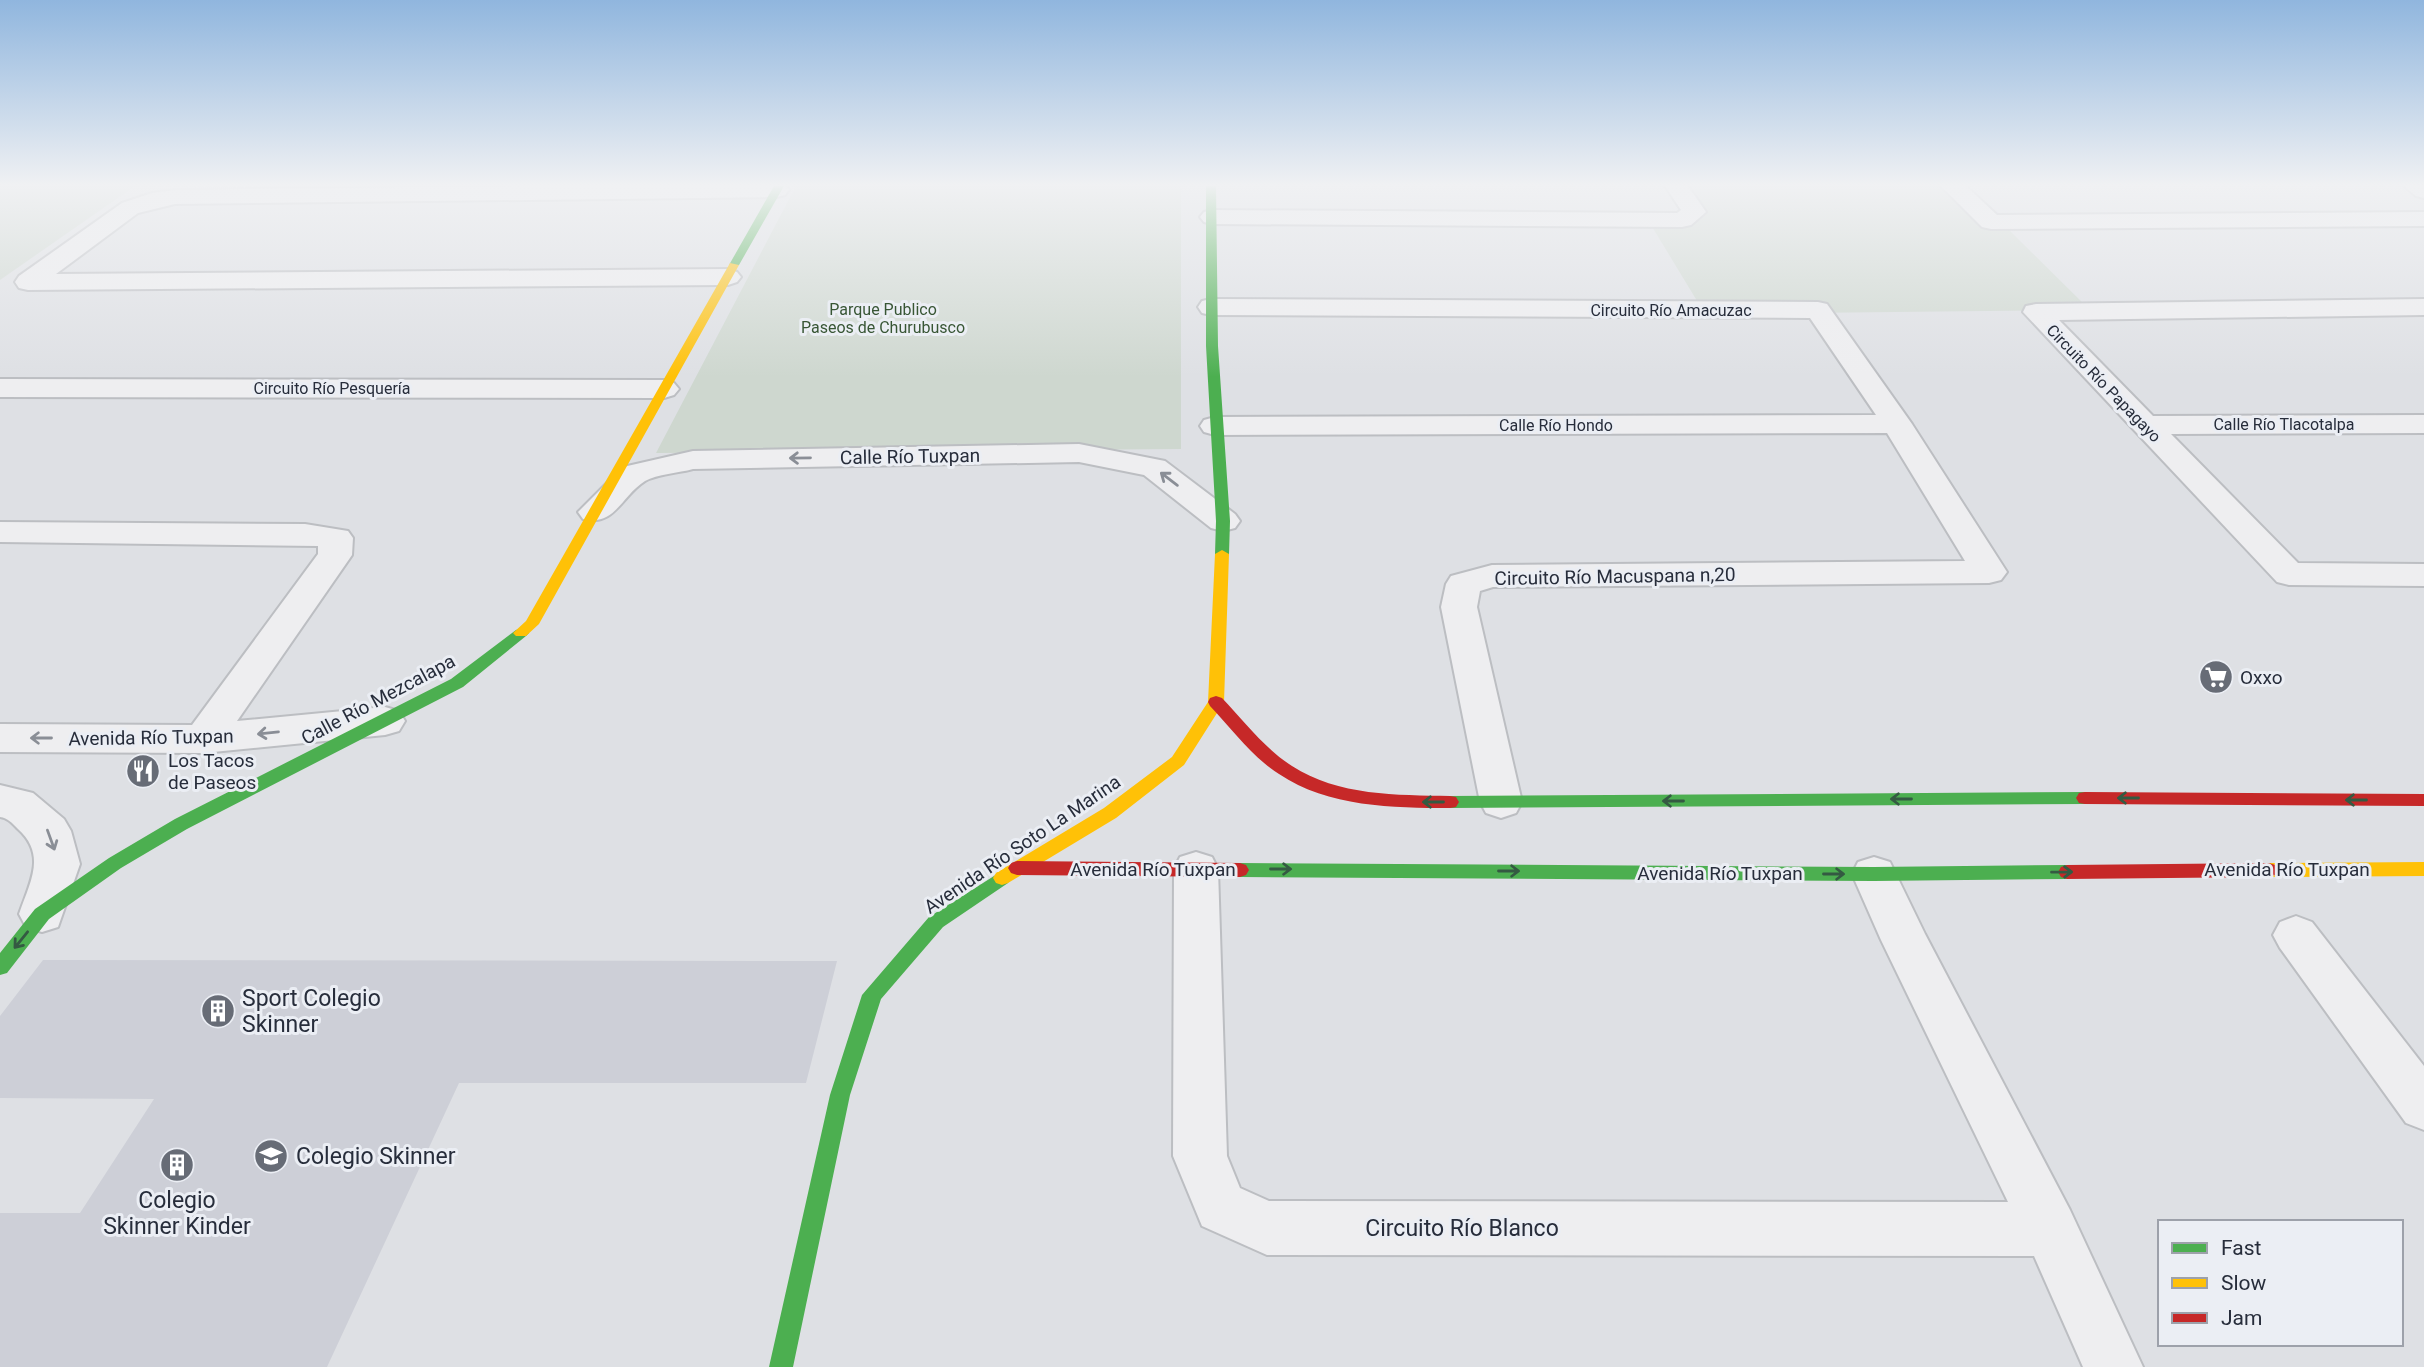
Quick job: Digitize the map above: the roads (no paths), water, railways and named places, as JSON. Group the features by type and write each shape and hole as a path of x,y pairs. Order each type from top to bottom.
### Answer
{"street":[{"path":"72,250 28,282 728,276"},
{"name":"Calle Río Mezcalapa","path":"0,967 43,914 115,863 181,824 457,683 532,624 743,250"},
{"path":"1212,250 1215,426 1223,520 1216,702 1285,770 1333,792 1396,802 2124,798 2424,800"},
{"name":"Circuito Río Amacuzac","path":"1211,307 1818,310 1896,424 1989,572"},
{"name":"Circuito Río Papagayo","path":"2424,307 2036,312 2289,574 2424,575"},
{"name":"Circuito Río Pesquería","path":"0,388 664,389"},
{"name":"Calle Río Hondo","path":"1215,426 1896,424"},
{"name":"Calle Río Tlacotalpa","path":"2145,425 2424,424"},
{"name":"Calle Río Tuxpan","path":"595,512 634,474 694,460 1080,453 1154,468 1223,520"},
{"path":"0,532 305,534 336,538 335,555 203,739"},
{"name":"Circuito Río Macuspana n,20","path":"1501,802 1459,607 1464,584 1492,576 1989,572"},
{"name":"Avenida Río Soto La Marina","path":"781,1367 840,1095 872,995 936,922 1017,868 1110,813 1178,761 1216,702"},
{"name":"Avenida Río Tuxpan","path":"0,738 203,739 385,721"},
{"path":"0,800 18,804 49,831 58,864 43,914"},
{"name":"Avenida Río Tuxpan","path":"1017,868 1874,874 2424,869"},
{"name":"Circuito Río Blanco","path":"1196,869 1200,1156 1221,1207 1267,1228 2050,1229"},
{"path":"1874,874 1910,952 2050,1229 2113,1367"},
{"path":"2296,935 2424,1105"}],"place":[{"name":"Oxxo","path":"2216,677"},
{"name":"Los Tacos de Paseos","path":"143,771"},
{"name":"Sport Colegio Skinner","path":"218,1011"},
{"name":"Colegio Skinner","path":"271,1156"},
{"name":"Colegio Skinner Kinder","path":"177,1165"}],"park label":[{"name":"Parque Publico Paseos de Churubusco","path":"883,318"}]}
